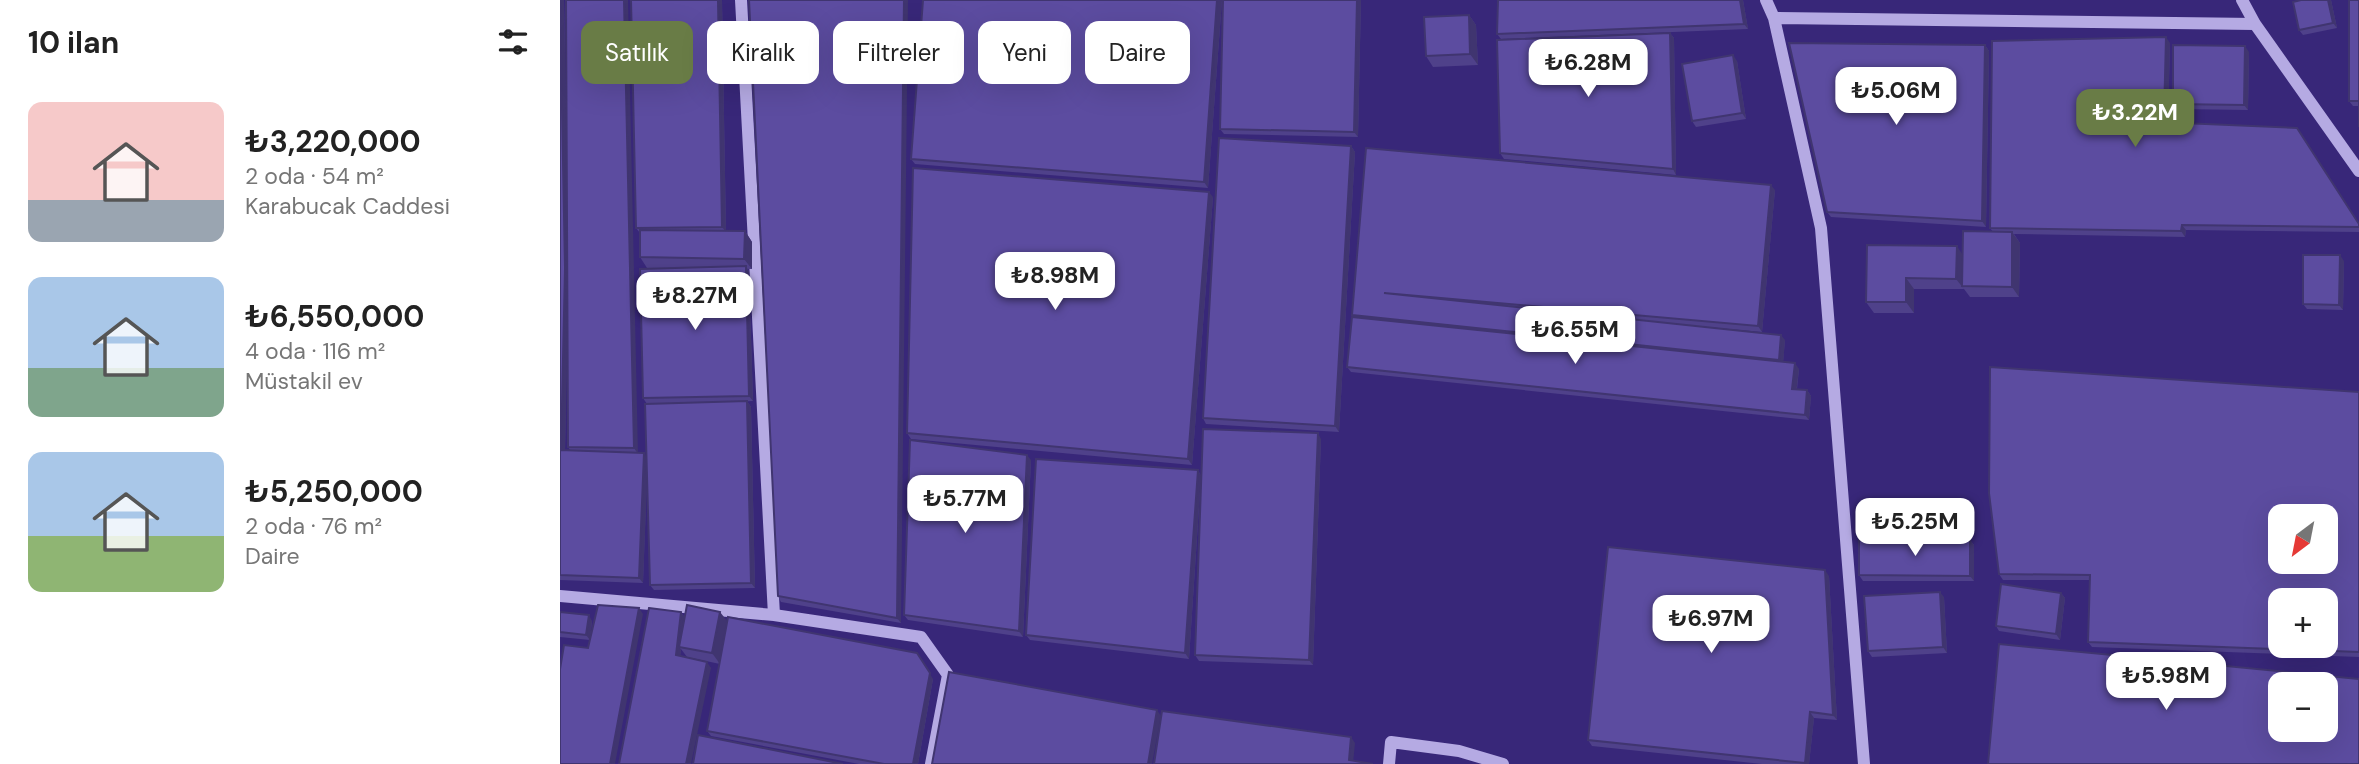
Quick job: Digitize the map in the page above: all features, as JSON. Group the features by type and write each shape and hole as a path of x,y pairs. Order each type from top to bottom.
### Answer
{"street":[{"path":"741,0 774,615"},
{"path":"1766,0 1774,18 1821,228 1864,764"},
{"path":"2242,0 2255,24 2359,171"},
{"path":"1774,18 2255,24"},
{"path":"560,596 774,615 921,637 948,675 931,764"},
{"path":"1389,764 1391,742 1459,751 1503,764"}],"building":[{"path":"566,0 624,0 624,21 581,21 581,84 626,84 634,448 568,447"},
{"path":"631,0 718,0 718,21 707,21 707,84 719,84 722,227 636,228 633,84 693,84 693,21 631,21"},
{"path":"749,0 904,0 904,21 833,21 833,84 903,84 897,618 778,596 753,84 819,84 819,21 750,21"},
{"path":"923,0 1217,0 1204,182 911,159 917,84 964,84 964,21 921,21"},
{"path":"1223,0 1357,0 1354,132 1220,129"},
{"path":"1498,0 1740,0 1744,24 1497,34"},
{"path":"2328,0 2333,23 2299,30 2293,2"},
{"path":"2349,0 2359,0 2359,101 2349,101"},
{"path":"560,1 565,268 561,450 644,453 639,578 560,575"},
{"path":"1469,15 1470,54 1426,56 1424,17"},
{"path":"1670,33 1673,169 1500,153 1497,40"},
{"path":"2166,37 2164,118 2182,123 2297,128 2359,227 2182,225 2181,231 1990,228 1992,41"},
{"path":"1789,43 1985,45 1982,221 1827,212"},
{"path":"2173,45 2245,46 2244,105 2173,104"},
{"path":"1733,55 1742,113 1692,121 1682,64"},
{"path":"1219,138 1351,146 1335,426 1203,418"},
{"path":"1366,148 1771,185 1758,326 1384,293 1781,335 1779,360 1352,315"},
{"path":"913,168 1209,192 1188,459 907,433"},
{"path":"640,230 745,231 744,259 640,257"},
{"path":"1963,231 2012,232 2012,287 1962,286"},
{"path":"1867,245 1957,246 1956,279 1906,278 1906,302 1866,302"},
{"path":"2303,255 2340,255 2339,305 2303,304"},
{"path":"746,266 749,396 643,398 640,269"},
{"path":"1352,317 1795,363 1792,389 1807,390 1805,415 1347,367"},
{"path":"1990,367 2359,392 2359,652 2338,651 2338,588 2268,588 2268,649 2088,642 2090,575 1999,574 1989,493"},
{"path":"747,401 751,583 650,585 645,404"},
{"path":"1203,429 1318,433 1309,660 1195,655"},
{"path":"910,440 1027,455 1019,631 904,615"},
{"path":"1036,459 1198,470 1185,653 1026,635"},
{"path":"1859,540 1970,540 1970,576 1859,575"},
{"path":"1608,547 1825,570 1833,715 1810,712 1805,763 1588,740"},
{"path":"2001,584 2061,593 2056,634 1996,626"},
{"path":"1940,592 1943,647 1868,651 1864,596"},
{"path":"598,605 639,608 610,764 560,764 560,669 564,645 588,648"},
{"path":"687,605 720,612 712,653 679,647"},
{"path":"649,608 681,612 676,655 707,662 686,764 619,764"},
{"path":"560,612 589,615 586,635 560,632"},
{"path":"728,617 917,653 930,673 913,764 884,764 707,731"},
{"path":"1999,644 2287,672 2268,672 2268,742 2338,742 2338,677 2359,679 2359,764 1988,764"},
{"path":"949,672 1157,710 1148,764 932,764"},
{"path":"1162,711 1351,737 1349,760 1373,764 1154,764"},
{"path":"698,735 843,764 693,764"}]}
